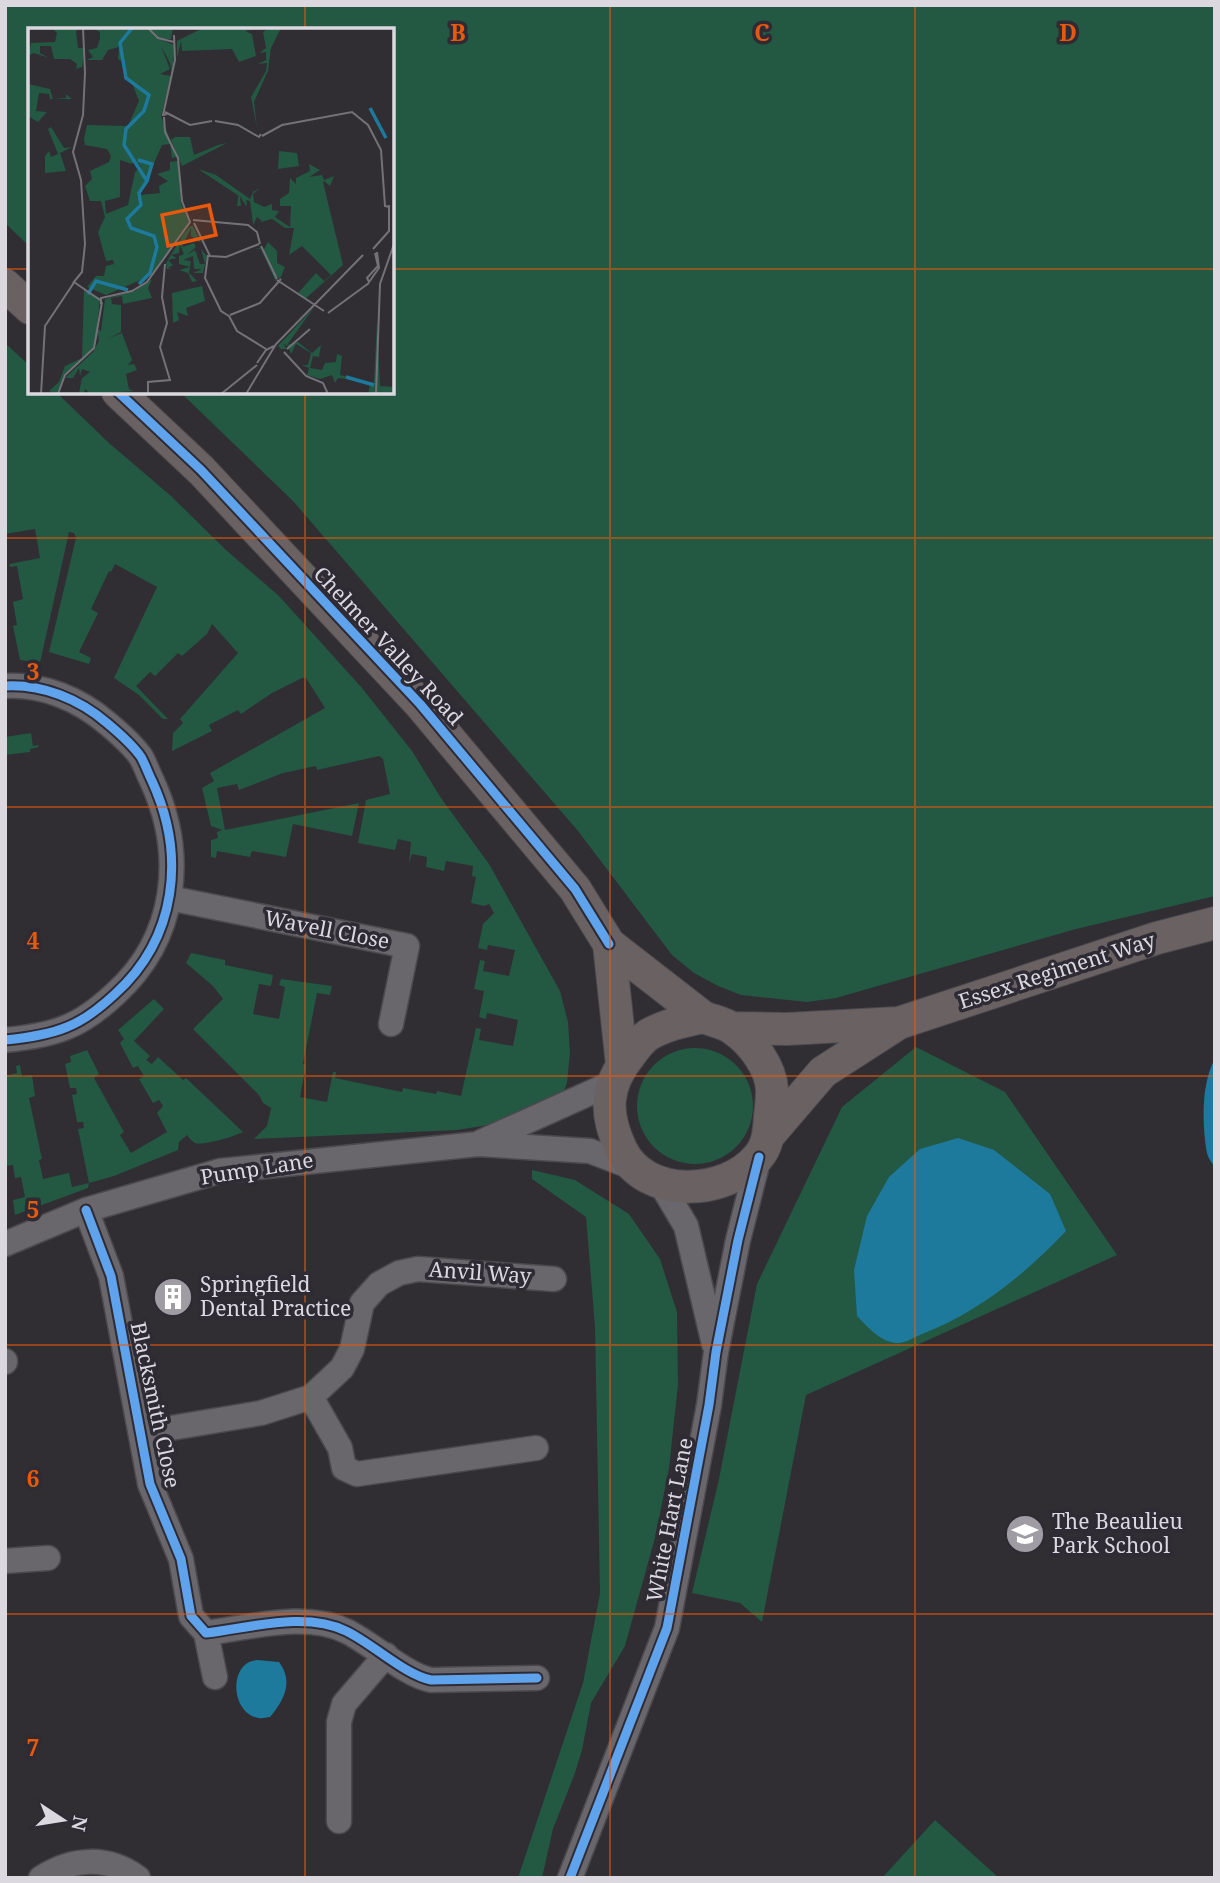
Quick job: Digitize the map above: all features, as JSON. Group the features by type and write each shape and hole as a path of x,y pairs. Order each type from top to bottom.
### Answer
{"main road":[{"path":"5,285 28,306"},
{"name":"Chelmer Valley Road","path":"120,394 201,470 420,704 575,889 609,944 717,1022"},
{"name":"Essex Regiment Way","path":"764,1146 822,1072 899,1023 1157,938 1215,923"},
{"name":"Chelmer Valley Road","path":"609,944 617,1074"},
{"path":"717,1022 748,1042 763,1062 772,1088 764,1146 731,1179 700,1186 649,1177 623,1154 613,1132 610,1111 617,1074 645,1037 669,1025 717,1022"},
{"name":"Essex Regiment Way","path":"717,1022 787,1029 899,1023"}],"street":[{"path":"5,686 41,689 74,700 95,712 141,757 168,823 173,874 161,927 148,956 126,984 97,1010 67,1028 5,1040"},
{"name":"Wavell Close","path":"169,898 407,946 391,1024"},
{"name":"Pump Lane","path":"478,1144 617,1074"},
{"name":"Pump Lane","path":"5,1244 86,1210 220,1171 478,1144 590,1152 649,1177"},
{"name":"White Hart Lane","path":"570,1878 667,1628 738,1240 764,1146"},
{"name":"White Hart Lane","path":"649,1177 686,1226 716,1352"},
{"name":"Blacksmith Close","path":"86,1210 111,1276 150,1484 181,1559 191,1616 206,1633 215,1677"},
{"name":"Anvil Way","path":"141,1433 261,1413 311,1397 342,1368 352,1349 362,1303 379,1284 399,1273 418,1269 554,1279"},
{"path":"311,1397 340,1448 344,1468 357,1474 536,1448"},
{"path":"5,1561 48,1558"},
{"path":"206,1633 311,1622 344,1630 418,1678 431,1681 537,1678"},
{"path":"339,1821 339,1722 344,1704 386,1655"},
{"path":"41,1878 74,1863 92,1860 111,1863 138,1878"}],"green space":[{"path":"5,5 1215,5 1215,896 1076,929 836,998 807,1002 741,995 694,973 672,955 578,831 293,501 182,394 394,394 394,28 28,28 28,245 5,223"},
{"path":"5,343 28,364 28,394 58,394 279,596 362,688 412,751 441,798 489,864 560,991 568,1022 570,1053 567,1083 561,1098 501,1123 457,1130 254,1139 267,1126 271,1108 263,1103 259,1095 193,1029 223,999 213,986 186,963 191,953 225,960 225,965 273,975 271,986 259,984 253,1014 279,1019 285,987 279,985 281,979 332,986 330,995 317,993 303,1064 306,1065 300,1097 327,1102 333,1072 336,1072 335,1078 402,1092 403,1088 461,1096 476,1028 481,1029 479,1040 513,1046 518,1020 487,1013 486,1019 479,1017 484,991 474,989 480,960 485,961 483,971 509,976 515,950 488,945 487,950 478,948 483,924 494,913 489,904 484,906 471,903 476,877 472,876 473,866 446,861 444,871 426,867 427,857 412,854 409,864 411,842 398,839 395,850 358,843 366,800 390,794 383,759 379,756 317,770 316,766 283,773 239,790 237,784 217,788 225,830 359,803 352,836 293,824 286,857 252,851 250,857 217,851 216,858 211,857 211,840 218,838 217,832 222,830 211,826 202,788 214,781 210,773 325,708 306,678 272,693 241,714 238,710 209,725 212,731 172,751 173,733 183,723 180,719 238,653 212,624 207,634 182,656 178,653 155,676 150,672 136,686 168,719 163,719 139,695 114,678 157,587 115,564 91,609 98,613 79,652 91,658 89,664 49,652 76,538 74,533 69,532 40,663 20,660 13,626 17,625 13,602 23,599 17,566 10,567 9,564 40,558 35,529 5,534"},
{"path":"31,733 33,746 39,747 30,749 30,752 5,755 5,737"},
{"path":"154,999 164,1009 134,1041 150,1056 146,1060 152,1064 158,1057 183,1080 186,1078 243,1132 199,1144 187,1135 179,1142 178,1150 114,1176 89,1183 78,1129 84,1128 83,1122 77,1122 72,1095 77,1094 76,1088 70,1088 65,1064 71,1062 70,1056 87,1050 99,1074 94,1078 124,1132 120,1135 131,1153 167,1132 157,1113 163,1106 159,1100 153,1103 139,1079 144,1076 138,1066 133,1068 120,1043 124,1039 118,1030"},
{"path":"916,1047 1005,1092 1117,1255 806,1395 762,1622 740,1603 692,1593 719,1479 757,1284 842,1107"},
{"path":"695,1048 717,1052 736,1065 749,1084 753,1106 749,1128 736,1147 717,1160 695,1164 673,1160 654,1147 641,1128 637,1106 641,1084 654,1065 673,1052"},
{"path":"20,1065 22,1077 32,1075 35,1096 29,1098 42,1159 39,1160 43,1179 69,1173 72,1187 89,1183 88,1188 15,1215 13,1200 25,1197 21,1177 15,1178 13,1165 6,1166 5,1076 17,1073 16,1066"},
{"path":"532,1170 575,1180 629,1214 660,1259 677,1312 678,1385 669,1468 656,1534 625,1646 591,1703 582,1750 553,1829 542,1878 518,1878 583,1683 600,1593 595,1327 586,1217 532,1179"},
{"path":"935,1820 999,1878 882,1878"}],"water":[{"path":"1215,1059 1215,1167 1207,1153 1204,1118 1207,1080"},
{"path":"958,1138 994,1150 1050,1194 1066,1231 1034,1263 1000,1291 963,1315 909,1340 890,1342 874,1333 857,1316 854,1270 867,1216 889,1177 920,1149"},
{"path":"257,1660 279,1662 286,1677 283,1697 270,1717 251,1715 244,1710 237,1695 237,1678 241,1670 247,1663"}],"cycle path":[{"path":"120,394 201,470 420,704 575,889 609,944"},
{"path":"5,686 47,690 72,700 96,714 134,748 144,763 163,809 172,866 170,894 163,922 152,948 136,972 115,994 92,1013 67,1027 37,1036 5,1040"},
{"path":"570,1878 667,1628 709,1405 716,1352 738,1240 759,1157"},
{"path":"86,1210 111,1276 150,1484 181,1559 191,1616 206,1633 277,1623 313,1622 346,1631 400,1666 431,1680 537,1678"}],"place":[{"name":"Springfield Dental Practice","path":"173,1297"},
{"name":"The Beaulieu Park School","path":"1025,1534"}]}
